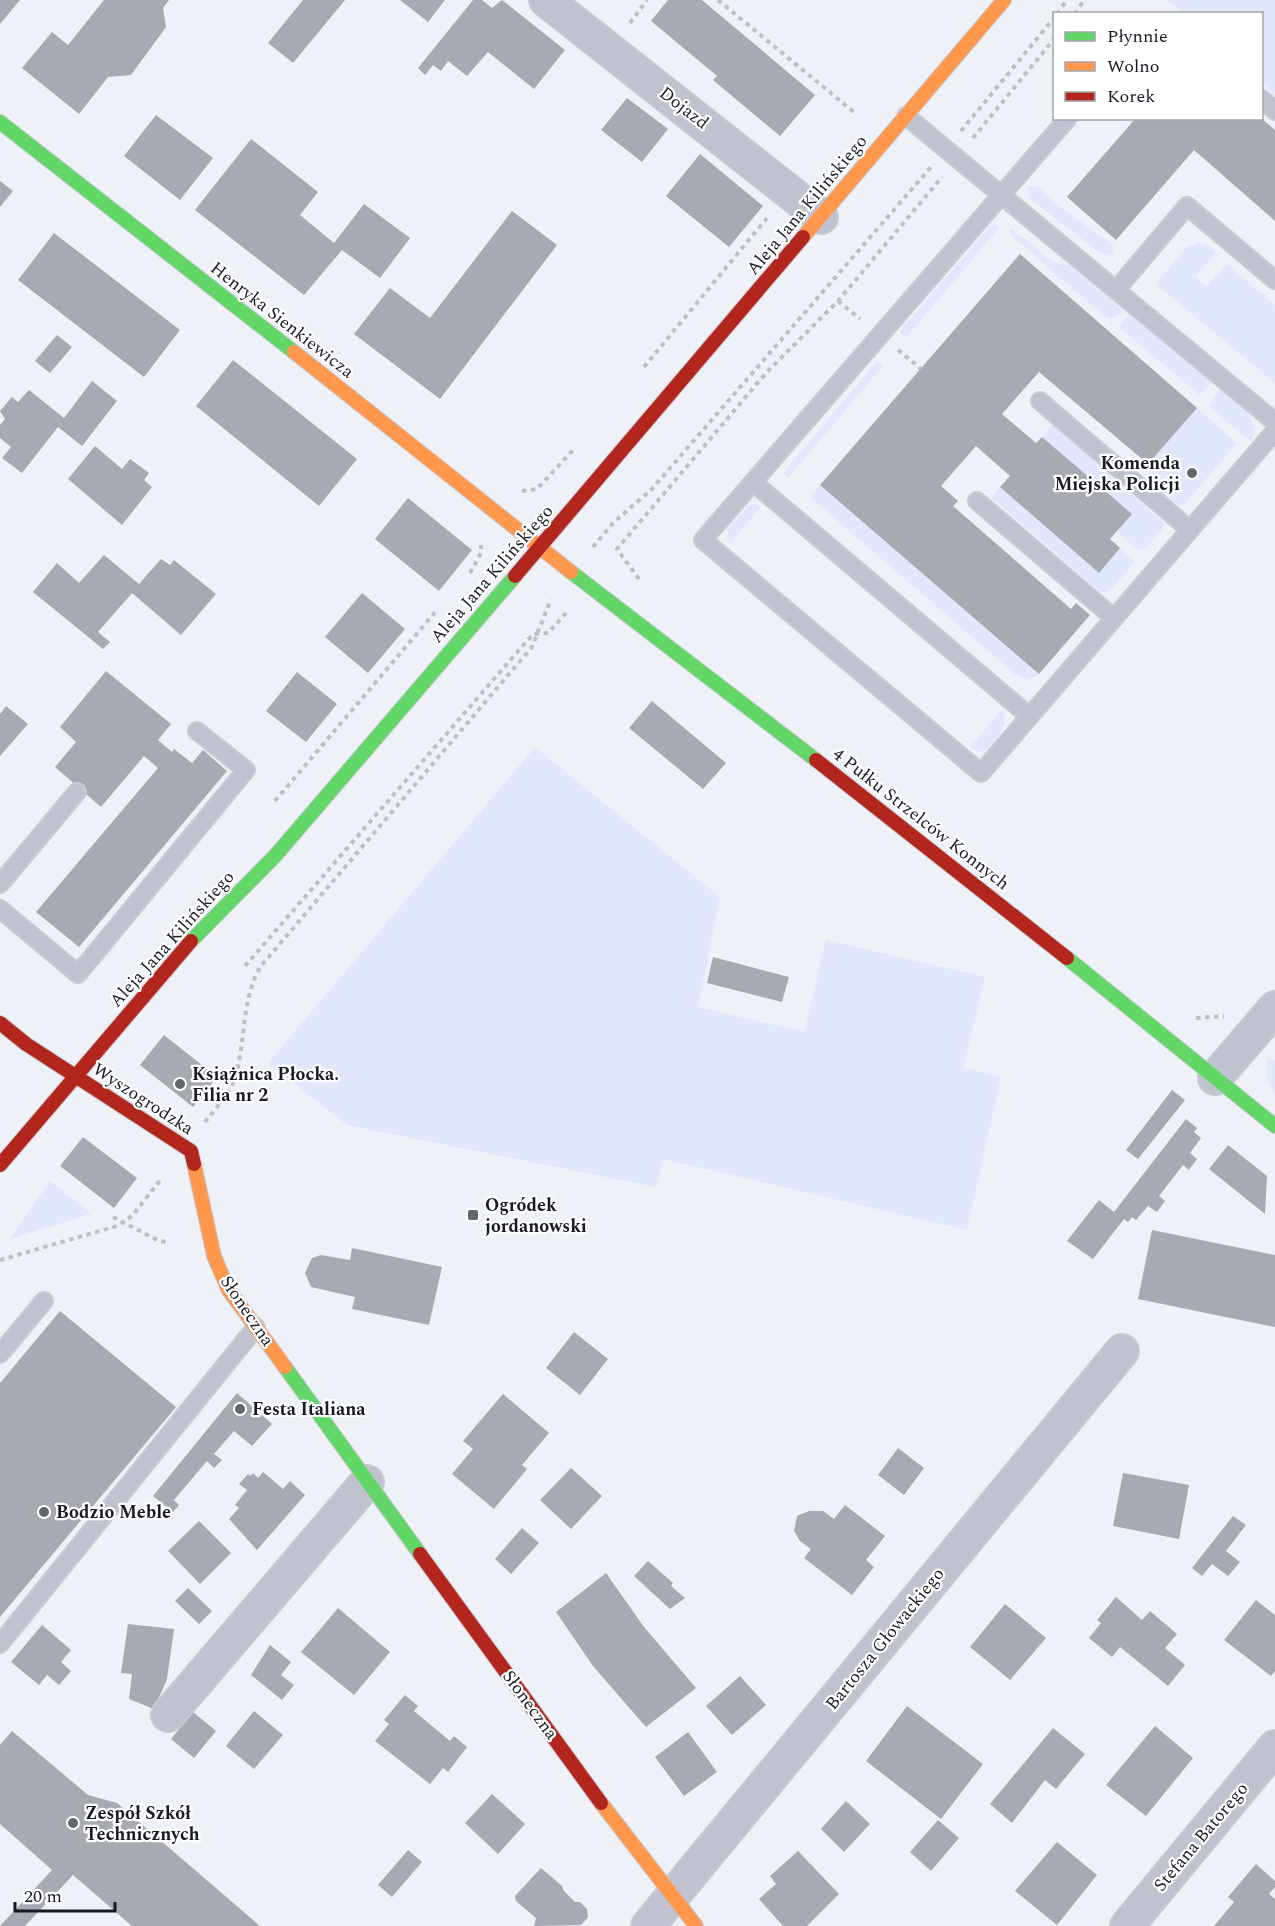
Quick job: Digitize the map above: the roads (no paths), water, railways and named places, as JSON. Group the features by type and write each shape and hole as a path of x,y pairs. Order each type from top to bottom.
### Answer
{"street":[{"name":"Dojazd","path":"546,0 821,217"},
{"name":"Aleja Jana Kilińskiego","path":"0,1165 191,941 274,856 313,812 1004,0"},
{"name":"Henryka Sienkiewicza","path":"0,122 540,547"},
{"name":"4 Pułku Strzelców Konnych","path":"540,547 922,841 1275,1126"},
{"path":"1215,1078 1275,1008"},
{"name":"Wyszogrodzka","path":"0,1023 26,1044 188,1149"},
{"name":"Słoneczna","path":"188,1149 208,1233 220,1272 228,1289 367,1482 672,1897 696,1926"},
{"name":"Bartosza Głowackiego","path":"648,1926 1122,1351"},
{"path":"168,1715 367,1482"},
{"name":"Stefana Batorego","path":"1127,1926 1275,1747"}],"lane":[{"path":"1263,100 1275,111"},
{"path":"906,116 1275,422"},
{"path":"1066,120 703,540 981,772 1275,431"},
{"path":"1116,290 1187,206 1275,280"},
{"path":"1040,401 1190,530"},
{"path":"753,482 1029,716"},
{"path":"977,501 1114,618"},
{"path":"0,909 78,974 246,770 197,731"},
{"path":"2,876 77,792"},
{"path":"0,1354 44,1301"},
{"path":"0,1644 256,1328"}],"place":[{"name":"Komenda Miejska Policji","path":"1192,473"},
{"name":"Książnica Płocka. Filia nr 2","path":"180,1084"},
{"name":"Ogródek jordanowski","path":"473,1215"},
{"name":"Festa Italiana","path":"240,1409"},
{"name":"Bodzio Meble","path":"44,1512"},
{"name":"Zespół Szkół Technicznych","path":"73,1823"}]}
